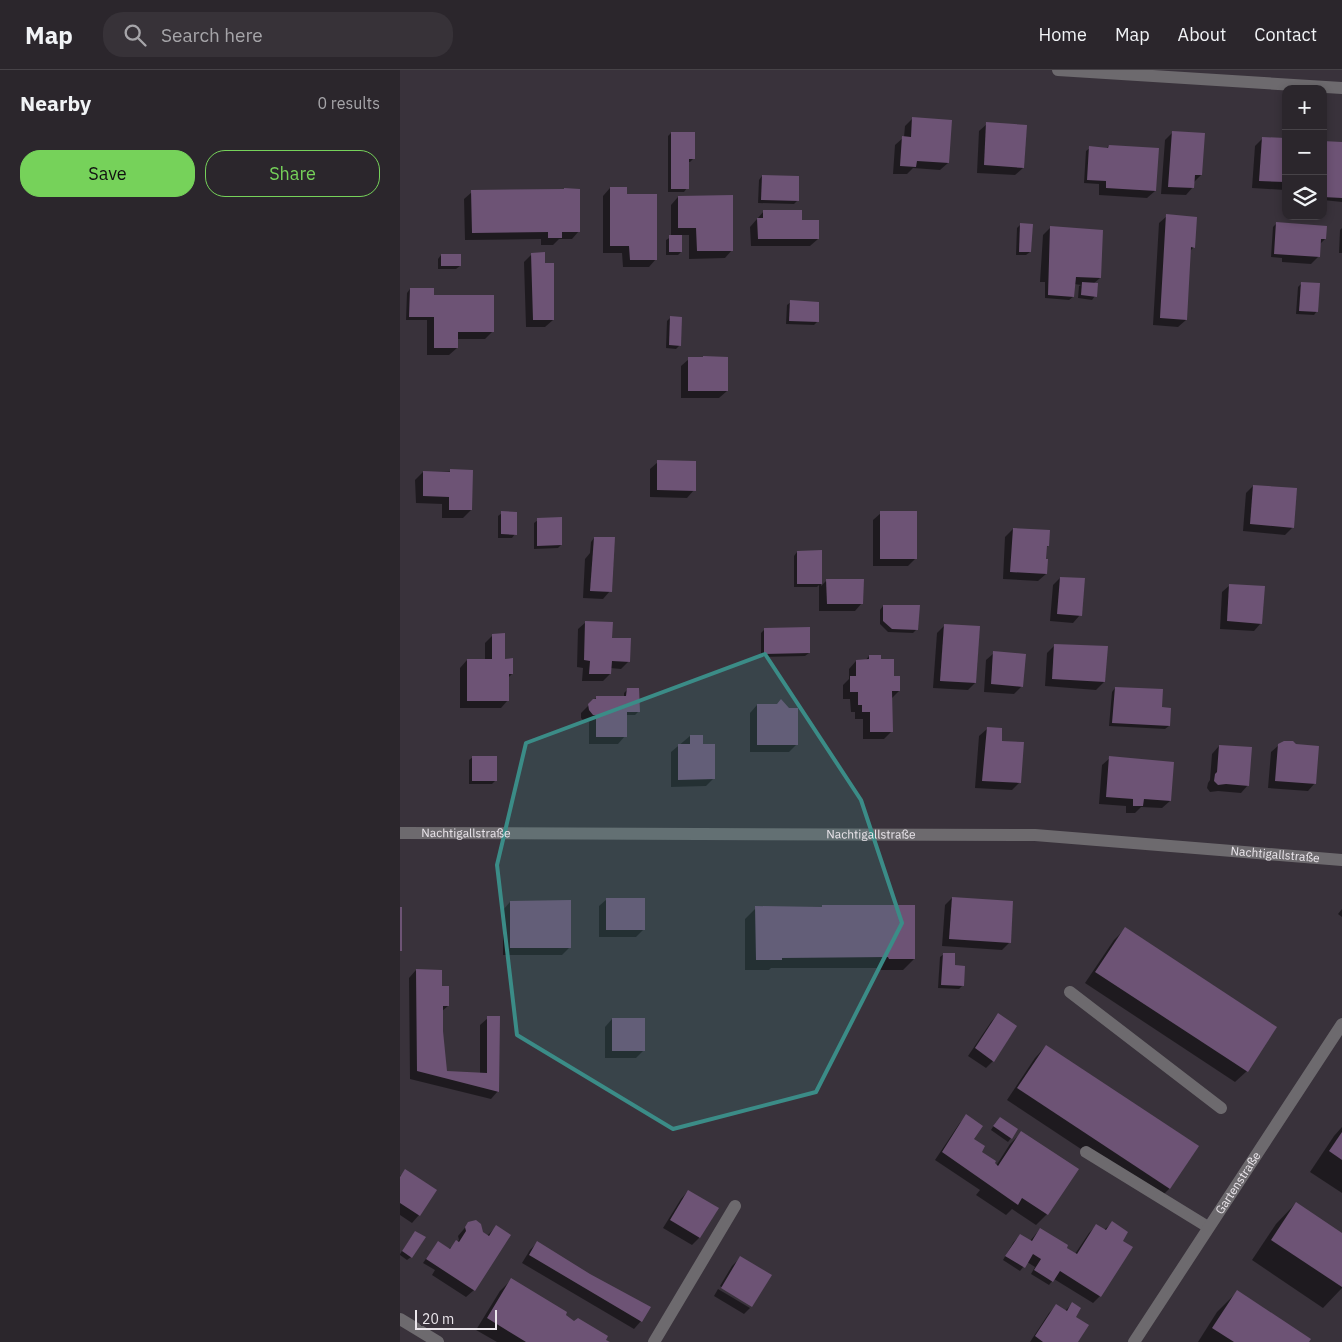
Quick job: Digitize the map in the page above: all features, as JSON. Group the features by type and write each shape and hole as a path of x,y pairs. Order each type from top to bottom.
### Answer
{"street":[{"path":"1058,70 1245,76 1342,88"},
{"name":"Nachtigallstraße","path":"400,833 1034,835 1342,860"},
{"path":"1070,992 1221,1108"},
{"name":"Gartenstraße","path":"1134,1342 1342,1024"},
{"path":"1086,1152 1208,1227"},
{"path":"654,1342 735,1206"},
{"path":"400,1319 438,1342"}],"highlighted area":[{"path":"765,654 861,800 902,923 816,1092 673,1129 517,1035 497,865 526,743"}],"building":[{"path":"912,117 952,120 949,163 917,161 916,167 900,166 902,136 911,137"},
{"path":"986,122 1027,125 1024,168 984,165"},
{"path":"1172,131 1205,133 1202,175 1195,175 1194,188 1168,187"},
{"path":"671,132 695,132 695,159 689,159 689,189 671,189"},
{"path":"1262,137 1282,138 1282,182 1259,181"},
{"path":"1327,141 1342,142 1342,198 1327,197"},
{"path":"1109,145 1159,148 1156,191 1106,188 1106,181 1087,180 1089,146 1108,148"},
{"path":"762,175 799,176 799,201 761,200"},
{"path":"610,187 627,187 627,194 657,194 657,260 630,260 629,246 610,246"},
{"path":"580,189 580,232 562,232 562,238 548,238 548,232 472,233 471,190"},
{"path":"733,195 733,251 697,251 696,228 678,228 678,196"},
{"path":"763,210 802,210 802,220 819,220 819,239 758,239 757,218 763,218"},
{"path":"1166,214 1197,217 1195,248 1191,247 1187,320 1160,318"},
{"path":"1276,222 1327,226 1326,239 1321,239 1320,257 1274,254"},
{"path":"1020,223 1033,224 1031,252 1019,252"},
{"path":"1050,226 1103,230 1101,278 1076,277 1074,297 1048,295"},
{"path":"669,235 682,235 682,252 669,252"},
{"path":"545,252 545,263 554,263 554,320 533,320 531,253"},
{"path":"441,254 461,254 461,266 441,266"},
{"path":"1082,282 1098,283 1097,297 1081,295"},
{"path":"1301,282 1320,283 1318,312 1299,311"},
{"path":"410,288 434,288 434,295 494,295 494,332 458,332 458,348 434,348 434,317 409,317"},
{"path":"790,300 819,302 819,322 789,321"},
{"path":"670,316 682,317 681,346 669,345"},
{"path":"688,357 728,357 728,391 688,391"},
{"path":"657,460 696,461 696,491 657,490"},
{"path":"450,469 473,470 472,510 449,510 449,497 423,496 423,471 450,472"},
{"path":"1253,485 1297,488 1294,528 1250,524"},
{"path":"501,511 517,512 517,535 501,534"},
{"path":"880,511 917,511 917,559 880,559"},
{"path":"562,517 562,545 537,546 537,518"},
{"path":"1013,528 1050,530 1046,559 1048,559 1047,574 1010,572"},
{"path":"594,537 615,537 612,592 590,591"},
{"path":"822,550 822,584 797,584 797,551"},
{"path":"1060,577 1085,578 1082,616 1057,614"},
{"path":"826,579 864,579 863,604 827,604"},
{"path":"1229,584 1265,586 1262,624 1227,621"},
{"path":"883,605 920,605 918,630 892,629 883,621"},
{"path":"585,621 613,622 612,638 631,638 630,662 612,661 611,674 589,674 590,661 584,660"},
{"path":"944,624 980,626 976,683 940,681"},
{"path":"810,627 810,653 764,654 764,628"},
{"path":"505,633 505,659 513,658 513,674 509,674 509,701 467,701 467,659 492,659 492,634"},
{"path":"1054,644 1108,646 1105,682 1052,679"},
{"path":"993,651 1026,654 1023,687 991,684"},
{"path":"869,655 881,655 881,659 894,659 894,676 900,676 900,691 892,691 893,732 870,732 870,712 862,712 862,705 858,705 858,692 850,692 850,676 856,676 856,660 869,659"},
{"path":"1115,687 1163,689 1162,707 1171,708 1170,726 1112,723"},
{"path":"627,688 639,688 640,712 627,712 627,737 596,737 596,715 593,715 589,710 588,704 593,699 596,699 596,696 626,696"},
{"path":"781,699 789,708 798,708 798,745 757,745 757,704 777,704"},
{"path":"987,727 1002,728 1002,741 1024,742 1021,783 982,781"},
{"path":"690,735 703,735 703,744 715,744 715,779 678,780 678,744 690,744"},
{"path":"1284,741 1319,746 1316,784 1275,781 1278,744"},
{"path":"1219,745 1252,747 1249,786 1218,785 1214,781 1217,772"},
{"path":"472,756 497,756 497,781 472,781"},
{"path":"1109,756 1174,762 1171,801 1144,799 1143,806 1133,806 1133,799 1106,797"},
{"path":"952,897 1013,901 1011,943 949,939"},
{"path":"606,898 645,898 645,930 606,930"},
{"path":"571,900 571,948 510,948 510,901"},
{"path":"822,905 915,905 915,959 889,959 888,957 756,960 755,906 822,907"},
{"path":"400,907 402,907 402,951 400,951"},
{"path":"1125,927 1277,1027 1248,1072 1095,972"},
{"path":"943,953 955,953 955,965 965,966 964,986 941,985"},
{"path":"416,969 442,970 442,986 449,986 449,1006 443,1006 443,1031 447,1071 487,1073 487,1016 500,1016 499,1092 417,1071"},
{"path":"998,1013 1017,1026 994,1062 975,1048"},
{"path":"612,1018 645,1018 645,1051 612,1051"},
{"path":"1046,1045 1199,1146 1170,1189 1017,1088"},
{"path":"966,1114 983,1126 974,1139 985,1146 982,1152 996,1161 995,1163 998,1166 1021,1131 1079,1169 1048,1215 1022,1198 1018,1205 942,1152"},
{"path":"1000,1117 1018,1129 1012,1139 993,1126"},
{"path":"1342,1132 1342,1160 1329,1151"},
{"path":"405,1169 437,1190 420,1216 400,1203 400,1177"},
{"path":"688,1190 719,1208 700,1238 670,1220"},
{"path":"1296,1202 1342,1233 1342,1287 1271,1240"},
{"path":"476,1220 481,1224 483,1232 489,1236 496,1225 511,1235 475,1291 426,1259 438,1241 450,1249 456,1240 459,1242 466,1231 465,1227 468,1222"},
{"path":"1112,1221 1128,1232 1123,1241 1133,1247 1101,1297 1060,1271 1053,1282 1034,1270 1041,1259 1033,1254 1025,1268 1005,1256 1020,1234 1032,1241 1040,1228 1068,1245 1067,1248 1077,1254 1096,1224 1106,1230"},
{"path":"415,1231 426,1237 412,1258 402,1251"},
{"path":"537,1241 590,1274 651,1307 642,1322 529,1255"},
{"path":"740,1256 772,1275 752,1307 721,1288"},
{"path":"511,1278 567,1312 566,1315 574,1321 578,1318 608,1336 606,1340 610,1342 526,1342 487,1318"},
{"path":"1237,1290 1311,1339 1309,1342 1234,1342 1212,1328"},
{"path":"1072,1302 1081,1308 1076,1317 1089,1325 1078,1342 1043,1342 1035,1336 1056,1304 1067,1311"}]}
